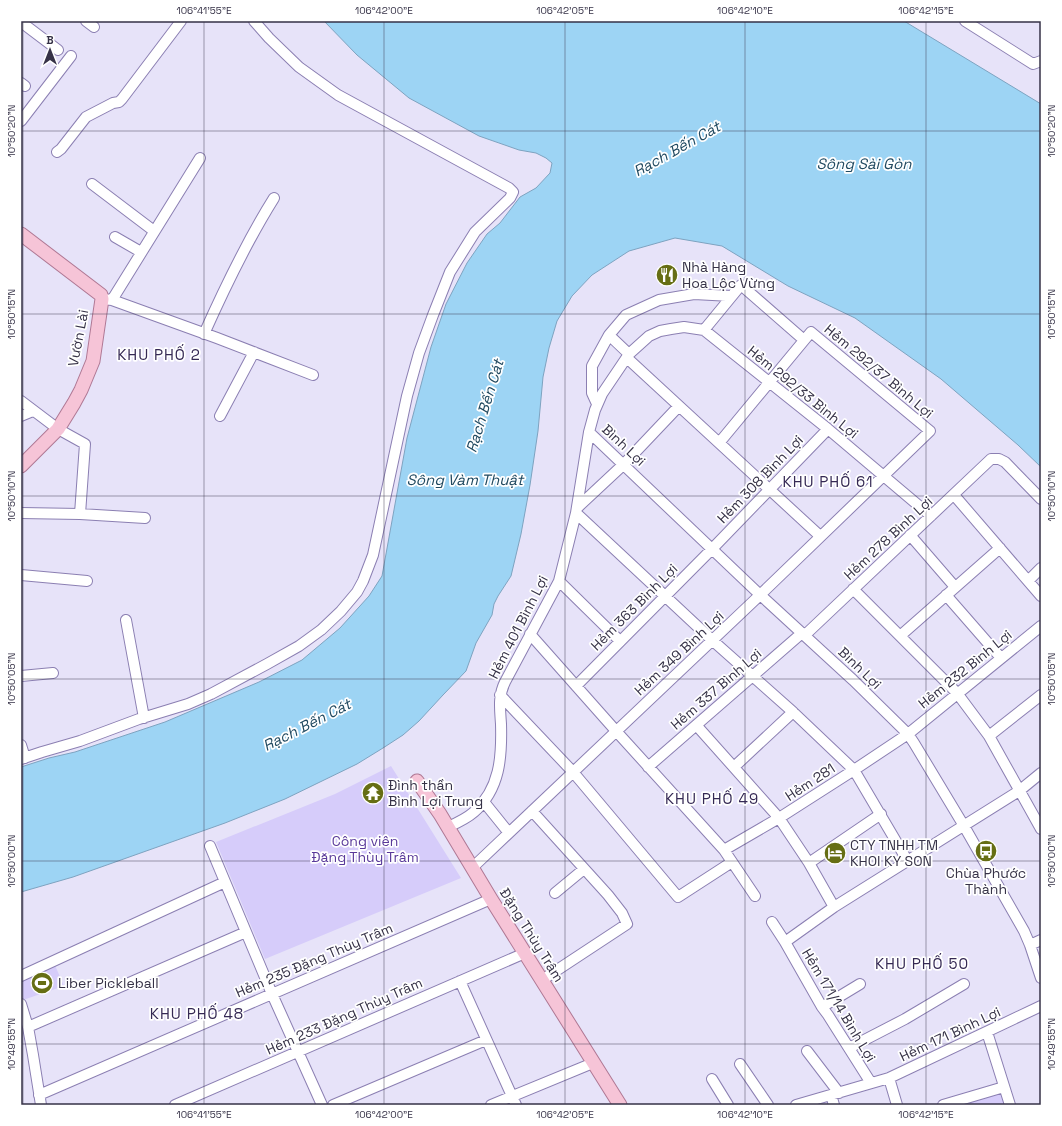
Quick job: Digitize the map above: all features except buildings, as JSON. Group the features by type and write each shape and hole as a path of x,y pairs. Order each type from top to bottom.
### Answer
{"main road":[{"name":"Vườn Lài","path":"21,234 107,299 93,361 74,403 58,429 21,466"},
{"name":"Đặng Thùy Trâm","path":"417,781 448,828 620,1105"}],"street":[{"path":"57,152 86,117 113,103 119,102 122,99 181,21"},
{"path":"21,745 23,759 188,704 211,694 299,646 321,630 341,611 363,581 373,555 407,396 419,353 432,315 450,272 464,248 475,232 510,198 513,192 509,188 338,95 299,67 254,21"},
{"path":"965,21 1037,62"},
{"path":"21,22 58,50"},
{"path":"21,121 71,56"},
{"path":"200,158 141,252 107,299 204,334 253,355 313,375"},
{"path":"92,184 154,231"},
{"path":"204,334 259,221 274,198"},
{"path":"115,237 141,252"},
{"name":"Hẻm 292/37 Bình Lợi","path":"731,296 741,285 930,432"},
{"path":"597,404 592,393 592,366 609,335 626,315 659,300 694,294 731,296"},
{"path":"704,330 731,296"},
{"name":"Hẻm 401 Bình Lợi","path":"500,695 505,682 559,581 577,510 589,432 597,404 602,394 628,356 649,336 660,331 684,327 704,330"},
{"name":"Hẻm 292/33 Bình Lợi","path":"704,330 770,382 931,516"},
{"path":"609,335 628,356 679,406 820,536"},
{"path":"718,443 807,336"},
{"path":"220,416 253,355"},
{"path":"21,401 58,429 86,444 80,514"},
{"path":"679,406 624,464 577,510 665,596 793,712 854,770 907,860"},
{"path":"21,416 34,411"},
{"name":"Hẻm 308 Bình Lợi","path":"712,549 828,430"},
{"name":"Bình Lợi","path":"589,432 760,595 853,680 908,734 964,826 1024,930 1041,978"},
{"name":"Hẻm 349 Bình Lợi","path":"472,868 930,432"},
{"name":"Hẻm 278 Bình Lợi","path":"804,634 995,458 1005,462 1041,499"},
{"path":"954,495 1041,596"},
{"path":"21,513 80,514 145,518"},
{"path":"910,535 955,587"},
{"path":"900,636 1000,548"},
{"name":"Hẻm 363 Bình Lợi","path":"576,686 712,549"},
{"path":"1028,580 1041,568"},
{"path":"21,575 87,581"},
{"path":"559,581 620,641"},
{"path":"853,589 957,693 989,736 1041,829"},
{"path":"946,595 1001,658"},
{"path":"126,620 144,718"},
{"name":"Hẻm 232 Bình Lợi","path":"908,734 1041,626"},
{"path":"530,634 724,850 755,896"},
{"name":"Hẻm 337 Bình Lợi","path":"648,767 804,634"},
{"path":"21,676 53,672"},
{"path":"500,695 573,772 678,897 732,862"},
{"path":"448,828 474,812 484,802 496,778 500,763 501,746 500,695"},
{"path":"989,736 1041,695"},
{"path":"734,766 793,712"},
{"path":"697,726 779,818 834,907"},
{"name":"Hẻm 281","path":"724,850 779,818 908,734"},
{"path":"785,942 834,907 1019,791 1041,773"},
{"path":"484,802 509,833"},
{"path":"532,811 608,895 622,913 627,924 542,980"},
{"path":"808,863 880,814"},
{"path":"210,846 272,994 322,1105"},
{"path":"555,894 584,868"},
{"path":"21,976 225,882"},
{"name":"Hẻm 235 Đặng Thùy Trâm","path":"40,1100 272,994 491,899"},
{"name":"Hẻm 171/14 Bình Lợi","path":"772,922 822,1007 870,1083"},
{"path":"28,1027 246,932"},
{"path":"1030,945 1041,940"},
{"name":"Hẻm 233 Đặng Thùy Trâm","path":"175,1105 525,953"},
{"path":"460,981 514,1101"},
{"path":"822,1007 860,984"},
{"path":"849,1048 906,1019 964,984"},
{"path":"21,1004 34,1055 40,1100"},
{"name":"Hẻm 171 Bình Lợi","path":"796,1105 889,1078 1041,1006"},
{"path":"987,1032 1010,1105"},
{"path":"333,1105 486,1040"},
{"path":"807,1051 835,1094 834,1105"},
{"path":"491,1105 514,1101 593,1063"},
{"path":"740,1064 768,1105"},
{"path":"889,1078 897,1105"},
{"path":"712,1079 728,1105"},
{"path":"943,1105 1004,1087"}],"green space":[{"name":"Công viên Đặng Thùy Trâm","path":"391,766 461,878 265,959 216,842 335,794"},
{"name":"Liber Pickleball","path":"54,963 64,986 23,1000 21,980"},
{"path":"1000,1093 1007,1105 958,1105"}],"water":[{"path":"324,21 904,21 1041,104 1041,467 1018,445 941,379 855,318 788,286 722,246 675,238 629,251 592,275 572,296 557,321 549,348 543,377 538,431 530,485 521,534 511,576 494,604 492,615 476,643 466,671 419,721 403,735 357,764 285,799 225,823 73,877 21,892 21,767 75,752 165,722 259,682 302,660 340,628 369,596 382,576 407,438 431,347 446,304 467,263 487,234 500,223 520,197 536,188 550,173 552,163 546,158 536,153 519,150 479,136 409,98 357,55"}],"place":[{"name":"Nhà Hàng Hoa Lộc Vừng","path":"667,275"},
{"name":"Đình thần Bình Lợi Trung","path":"373,793"},
{"name":"Chùa Phước Thành","path":"986,851"},
{"name":"CTY TNHH TM KHOI KY SON","path":"835,853"},
{"name":"Liber Pickleball","path":"42,983"}],"district":[{"name":"KHU PHỐ 2","path":"159,355"},
{"name":"KHU PHỐ 61","path":"828,482"},
{"name":"KHU PHỐ 49","path":"712,799"},
{"name":"KHU PHỐ 50","path":"922,964"},
{"name":"KHU PHỐ 48","path":"197,1014"}],"water label":[{"name":"Rạch Bến Cát","path":"677,149"},
{"name":"Sông Sài Gòn","path":"864,164"},
{"name":"Rạch Bến Cát","path":"485,406"},
{"name":"Sông Vàm Thuật","path":"465,480"},
{"name":"Rạch Bến Cát","path":"307,725"}]}
